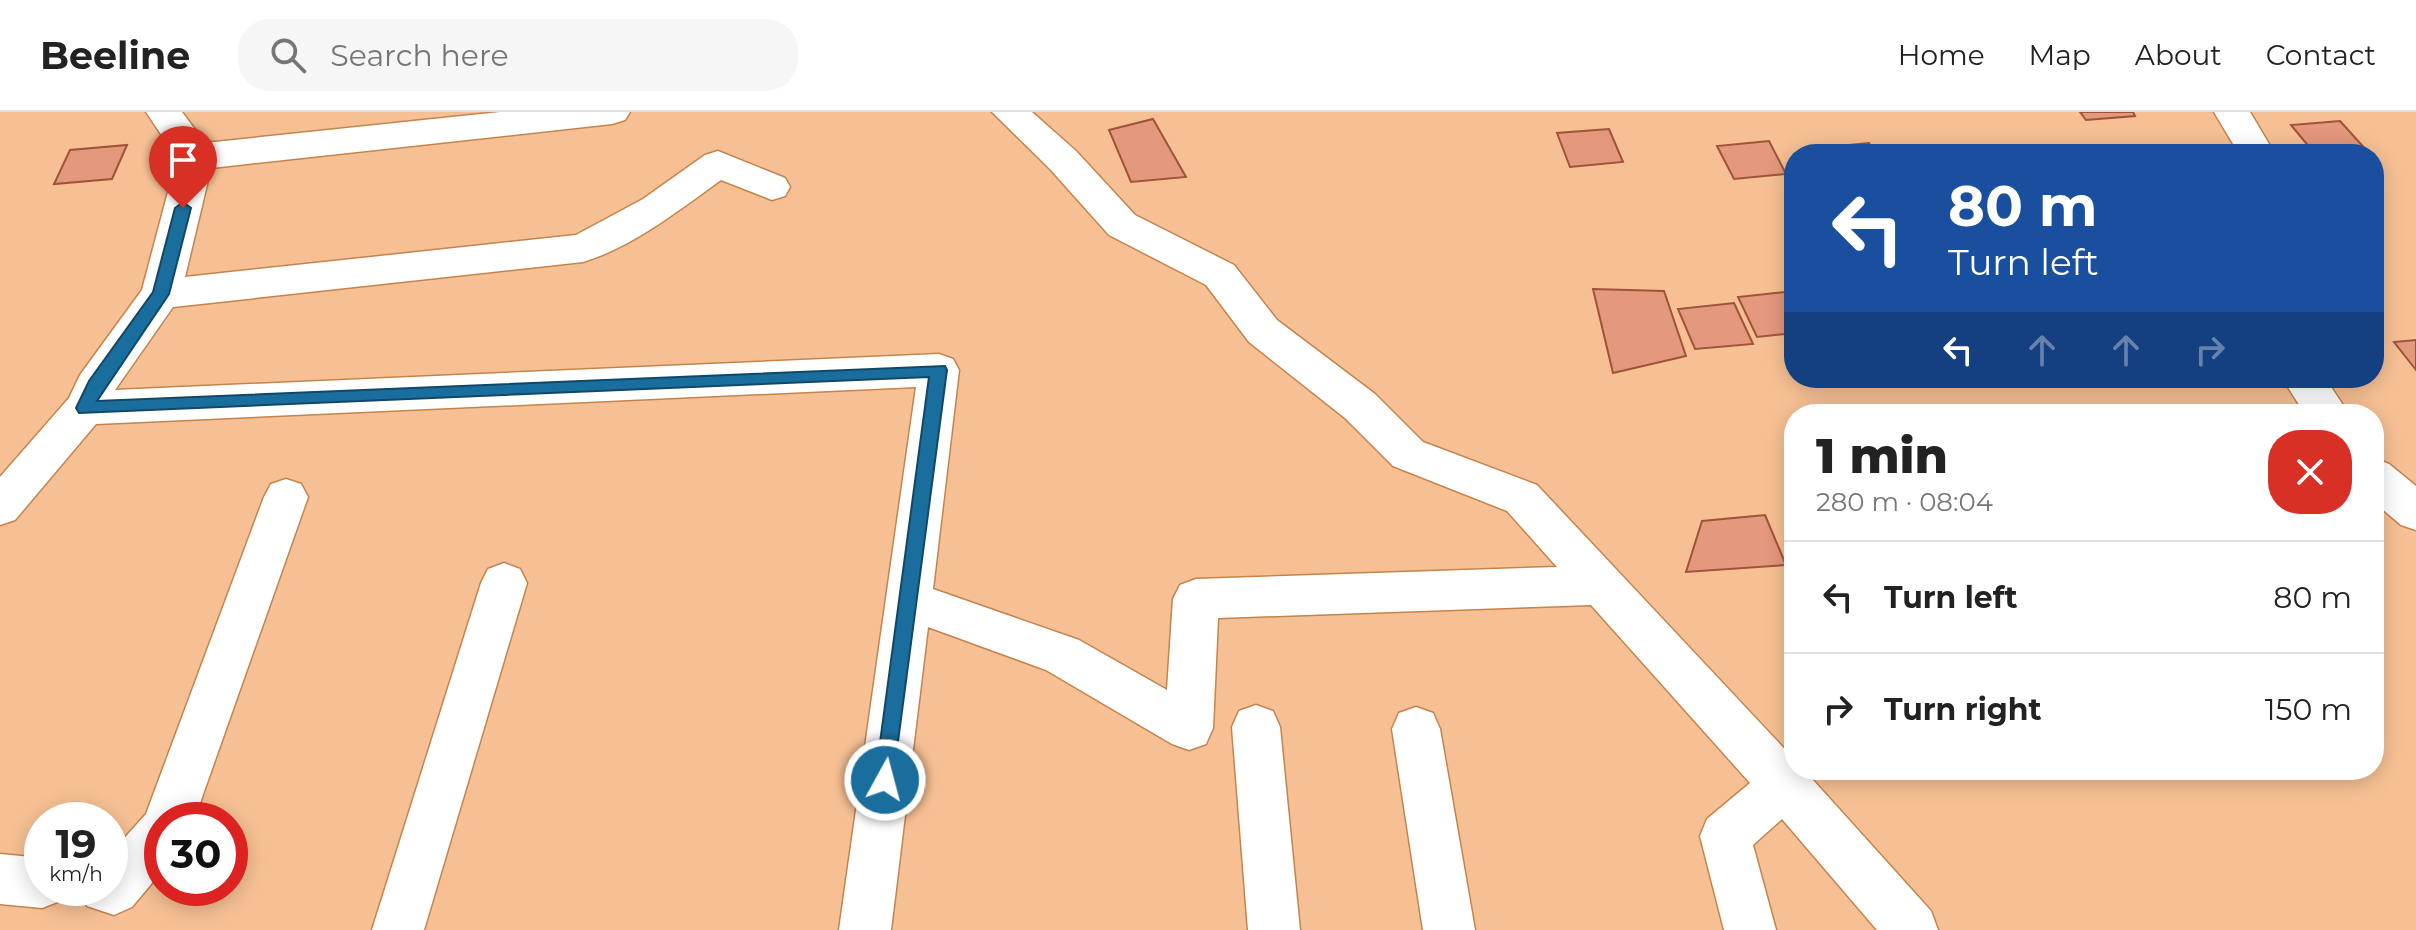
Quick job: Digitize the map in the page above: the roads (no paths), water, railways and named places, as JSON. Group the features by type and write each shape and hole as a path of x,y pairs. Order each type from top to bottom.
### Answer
{"street":[{"path":"0,507 85,408 95,386 161,294 195,157 164,112"},
{"path":"195,157 358,125 612,112"},
{"path":"1010,112 1063,160 1122,225 1220,275 1263,331 1360,406 1408,454 1522,498 1785,785 1912,930"},
{"path":"2232,112 2251,144"},
{"path":"161,294 583,248 656,208 718,164 772,187"},
{"path":"85,408 939,370 865,930"},
{"path":"2384,485 2416,512"},
{"path":"176,802 286,497"},
{"path":"398,930 504,583"},
{"path":"908,600 1062,655 1189,728 1196,599 1602,585"},
{"path":"1256,727 1274,930"},
{"path":"1416,729 1449,930"},
{"path":"1750,930 1725,836 1785,785"},
{"path":"128,872 144,853"},
{"path":"0,879 24,881"}]}
